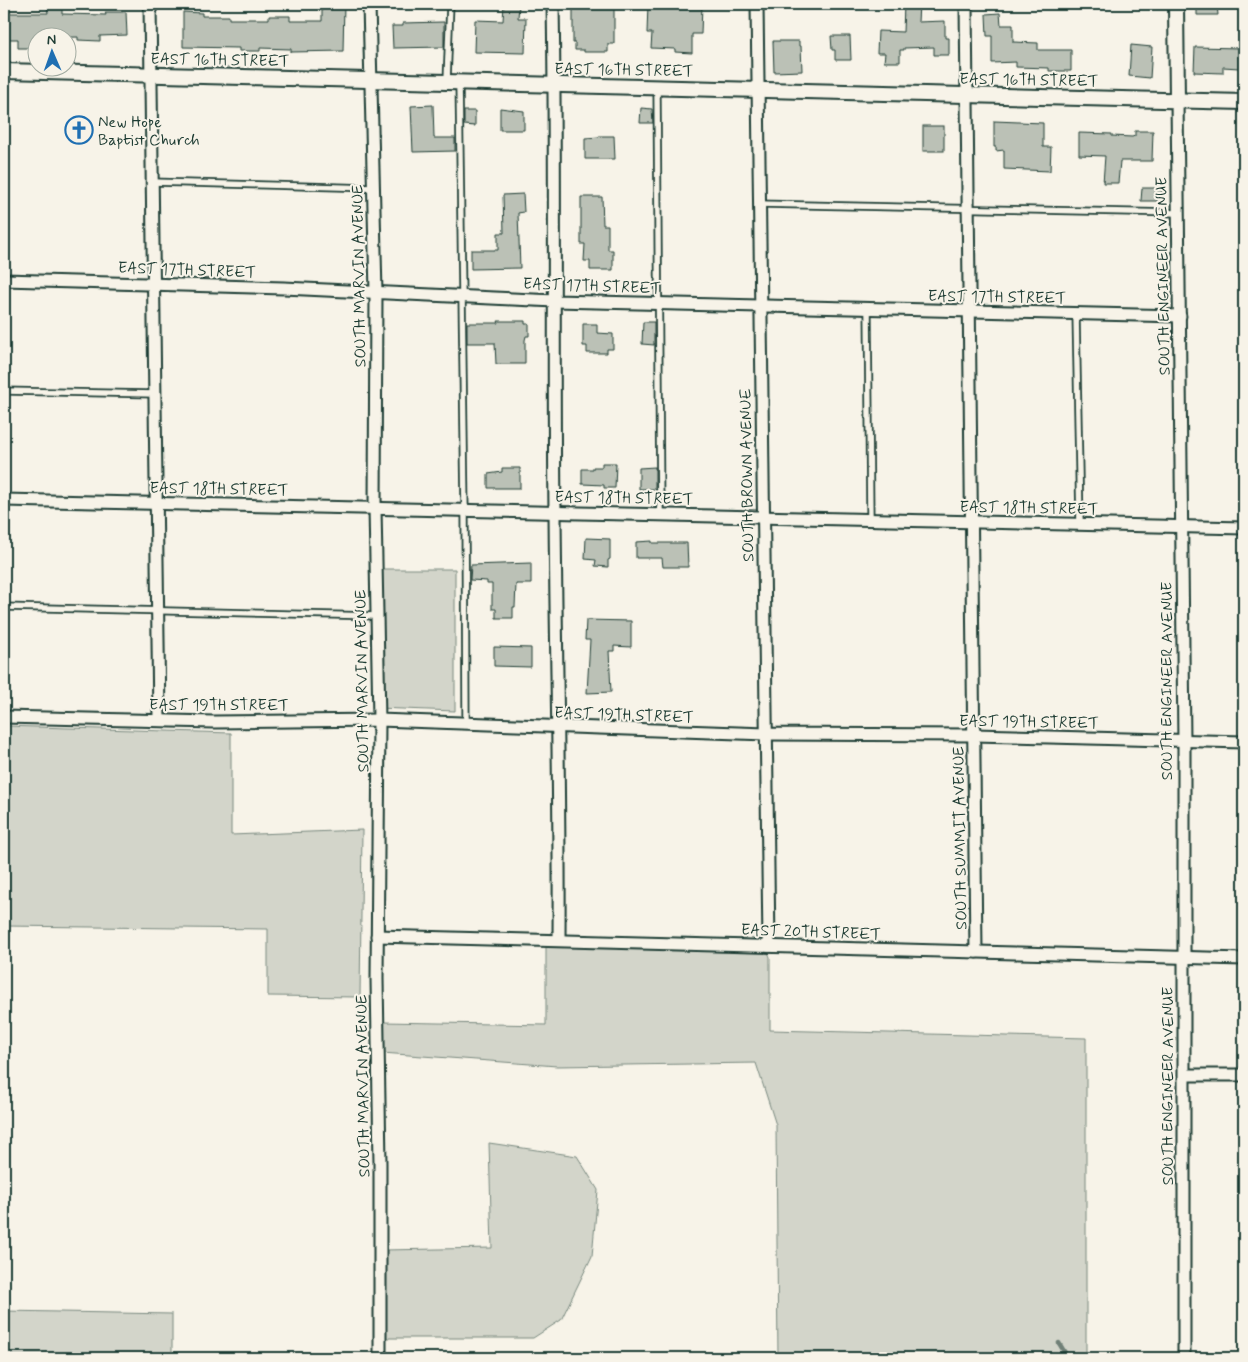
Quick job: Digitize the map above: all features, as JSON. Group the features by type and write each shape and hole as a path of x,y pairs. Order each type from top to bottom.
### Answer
{"street":[{"path":"150,4 159,720"},
{"name":"SOUTH MARVIN AVENUE","path":"369,4 376,293 375,508 379,720 377,936 380,1358"},
{"path":"554,4 555,512 559,940"},
{"name":"SOUTH BROWN AVENUE","path":"757,4 770,946"},
{"name":"SOUTH SUMMIT AVENUE","path":"966,4 976,952"},
{"name":"SOUTH ENGINEER AVENUE","path":"1176,4 1184,741 1184,1358"},
{"name":"EAST 16TH STREET","path":"4,71 1244,102"},
{"name":"EAST 17TH STREET","path":"4,280 284,288 556,301 1180,316"},
{"name":"EAST 18TH STREET","path":"4,500 1244,528"},
{"name":"EAST 19TH STREET","path":"4,716 214,722 379,720 558,728 766,734 974,735 1244,742"},
{"name":"EAST 20TH STREET","path":"377,936 1244,959"},
{"path":"1184,1076 1244,1076"}],"lane":[{"path":"450,4 462,297 466,724"},
{"path":"657,87 660,514"},
{"path":"152,182 374,188"},
{"path":"759,204 1178,213"},
{"path":"868,309 870,519"},
{"path":"1076,314 1080,524"},
{"path":"4,391 155,394"},
{"path":"4,607 377,616"}],"shaded area":[{"path":"378,569 455,569 455,711 377,708"},
{"path":"4,726 231,733 231,835 362,830 360,997 268,996 268,929 4,926"},
{"path":"546,942 767,950 770,957 770,1030 1086,1038 1086,1354 1171,1358 778,1358 776,1125 756,1063 557,1066 382,1053 383,1022 546,1025"},
{"path":"489,1143 577,1156 598,1190 592,1256 561,1320 533,1338 382,1338 384,1250 492,1248"},
{"path":"4,1311 172,1314 172,1358 4,1358"}],"building":[{"path":"322,4 344,4 343,51 291,52 291,49 260,48 260,51 239,51 239,48 183,47 183,12 202,13 202,16 229,16 229,19 269,19 269,16 290,16 290,21 322,21"},
{"path":"504,4 519,5 518,18 526,18 525,53 474,52 475,20 503,21"},
{"path":"573,4 614,4 614,44 608,44 608,52 575,50 575,43 573,43"},
{"path":"648,4 702,4 701,34 692,34 692,53 675,52 675,49 651,48 652,33 647,33"},
{"path":"904,4 919,4 918,22 945,21 945,38 949,38 949,55 934,55 934,47 904,48 904,50 900,50 900,62 884,62 885,53 877,53 878,31 903,32"},
{"path":"1197,4 1217,4 1218,15 1197,15"},
{"path":"47,7 62,7 62,14 106,15 105,12 126,12 127,35 100,36 100,41 78,40 78,28 28,28 28,48 18,48 18,39 4,39 4,13 48,13"},
{"path":"1000,13 1001,25 1013,25 1013,42 1038,43 1038,50 1071,50 1071,71 1049,71 1049,68 1016,67 1016,62 992,63 992,36 987,36 986,14"},
{"path":"444,22 444,47 393,48 392,26 403,26 403,23"},
{"path":"831,36 850,36 851,60 835,60 835,50 832,50"},
{"path":"773,41 799,41 802,71 774,72"},
{"path":"1131,45 1152,47 1150,78 1129,76"},
{"path":"1195,47 1239,48 1239,68 1223,67 1223,73 1194,72"},
{"path":"433,105 434,138 455,138 455,151 413,152 411,106"},
{"path":"500,108 524,111 524,130 500,130"},
{"path":"641,108 652,109 653,123 640,123"},
{"path":"464,111 475,111 475,126 464,125"},
{"path":"994,121 1043,123 1043,147 1051,147 1050,171 1004,169 1004,150 996,151 996,147 994,147"},
{"path":"923,126 944,126 944,151 923,151"},
{"path":"1135,131 1153,131 1152,161 1120,161 1118,183 1103,183 1105,156 1079,155 1079,133 1132,137 1135,136"},
{"path":"614,136 615,159 585,159 585,138"},
{"path":"1142,188 1162,188 1162,201 1141,201"},
{"path":"523,194 524,212 518,213 520,268 471,269 471,250 498,250 498,233 504,233 503,195"},
{"path":"581,197 602,197 603,225 608,225 608,250 613,250 613,270 590,270 590,261 584,261 585,244 581,244"},
{"path":"498,321 525,321 525,324 529,324 529,336 526,336 525,340 525,364 496,364 495,343 467,343 467,323 499,323"},
{"path":"643,322 654,322 654,345 642,344"},
{"path":"583,324 597,324 597,333 613,334 613,349 607,349 607,353 587,353 587,346 583,346"},
{"path":"602,463 616,463 615,488 604,488 604,485 582,484 582,469 602,467"},
{"path":"655,467 655,489 639,489 639,468"},
{"path":"502,468 520,468 520,488 488,488 488,474 502,472"},
{"path":"586,538 610,539 608,567 595,566 596,560 585,559"},
{"path":"652,541 652,543 687,543 688,567 663,567 662,558 636,558 636,542"},
{"path":"531,563 531,584 516,584 513,618 496,618 496,609 492,609 492,584 487,584 487,581 470,580 471,565"},
{"path":"586,620 631,621 631,647 614,646 614,651 609,651 611,692 587,693 590,640 585,640"},
{"path":"494,647 531,648 531,667 494,666"}],"waterway":[{"path":"1059,1343 1068,1358"}],"place":[{"name":"New Hope Baptist Church","path":"79,130"}]}
